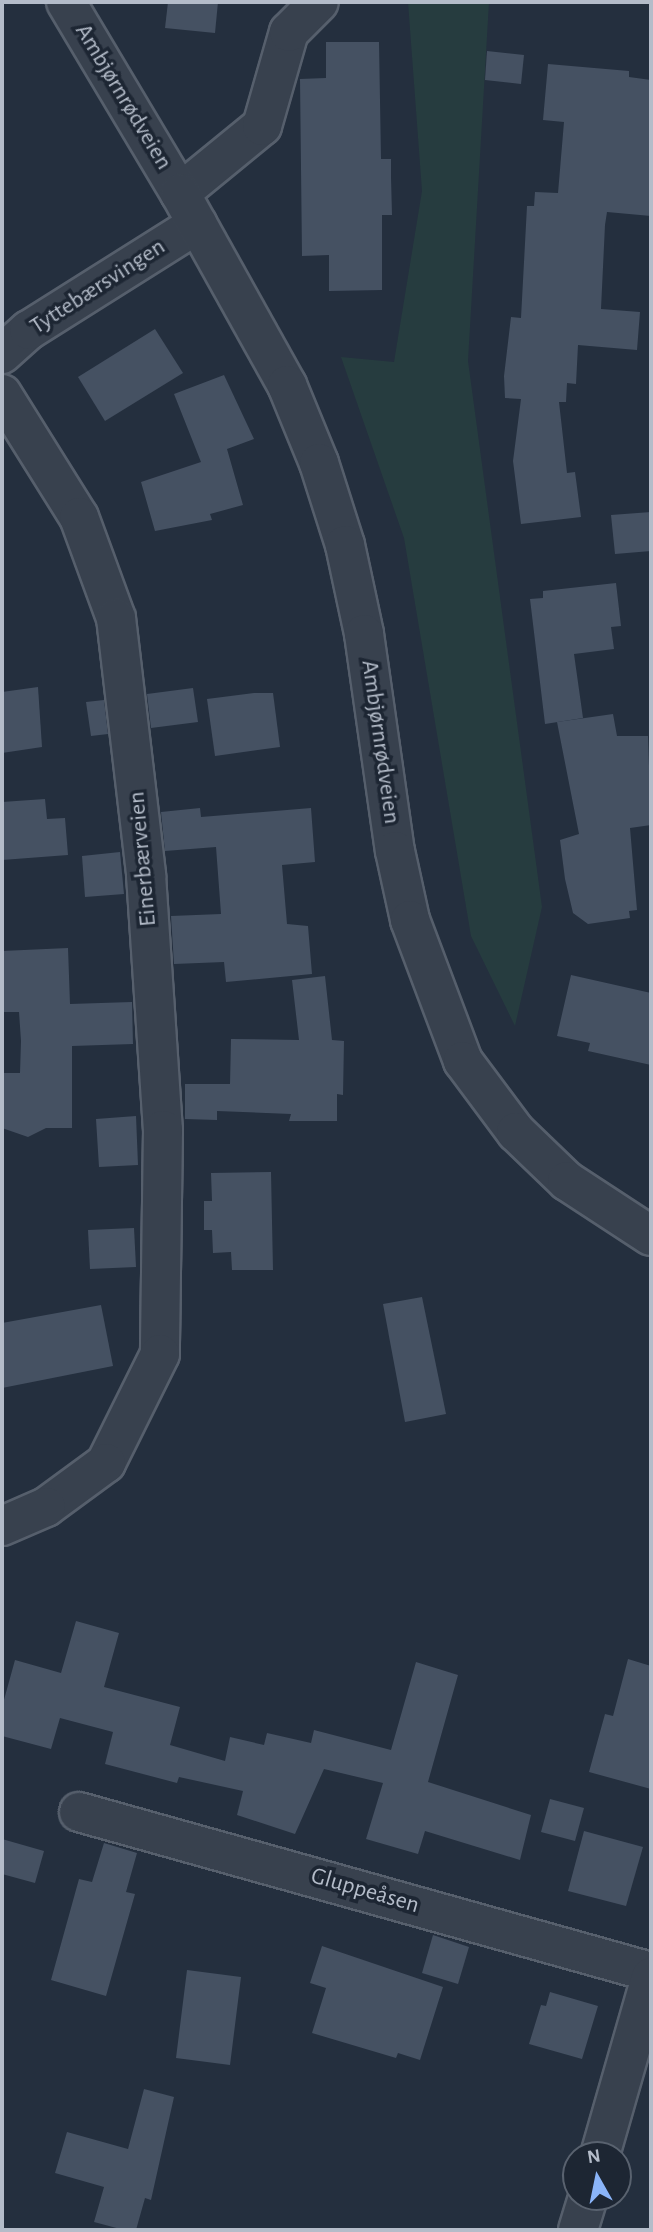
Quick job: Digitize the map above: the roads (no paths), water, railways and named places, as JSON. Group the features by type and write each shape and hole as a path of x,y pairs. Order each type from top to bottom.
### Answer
{"street":[{"name":"Ambjørnrødveien","path":"66,2 189,208 286,385 319,463 345,545 364,634 395,851 410,920 463,1060 516,1132 566,1181 651,1236"},
{"name":"Ambjørnrødveien","path":"189,208 262,126 284,17 319,2"},
{"name":"Tyttebærsvingen","path":"2,354 29,330 189,208"},
{"name":"Einerbærveien","path":"2,394 79,517 116,618 146,875 163,1130 160,1354 106,1463 46,1507 2,1526"},
{"name":"Gluppeåsen","path":"79,1812 651,1972"},
{"path":"604,2141 651,1977"},
{"path":"578,2230 584,2211"}]}
